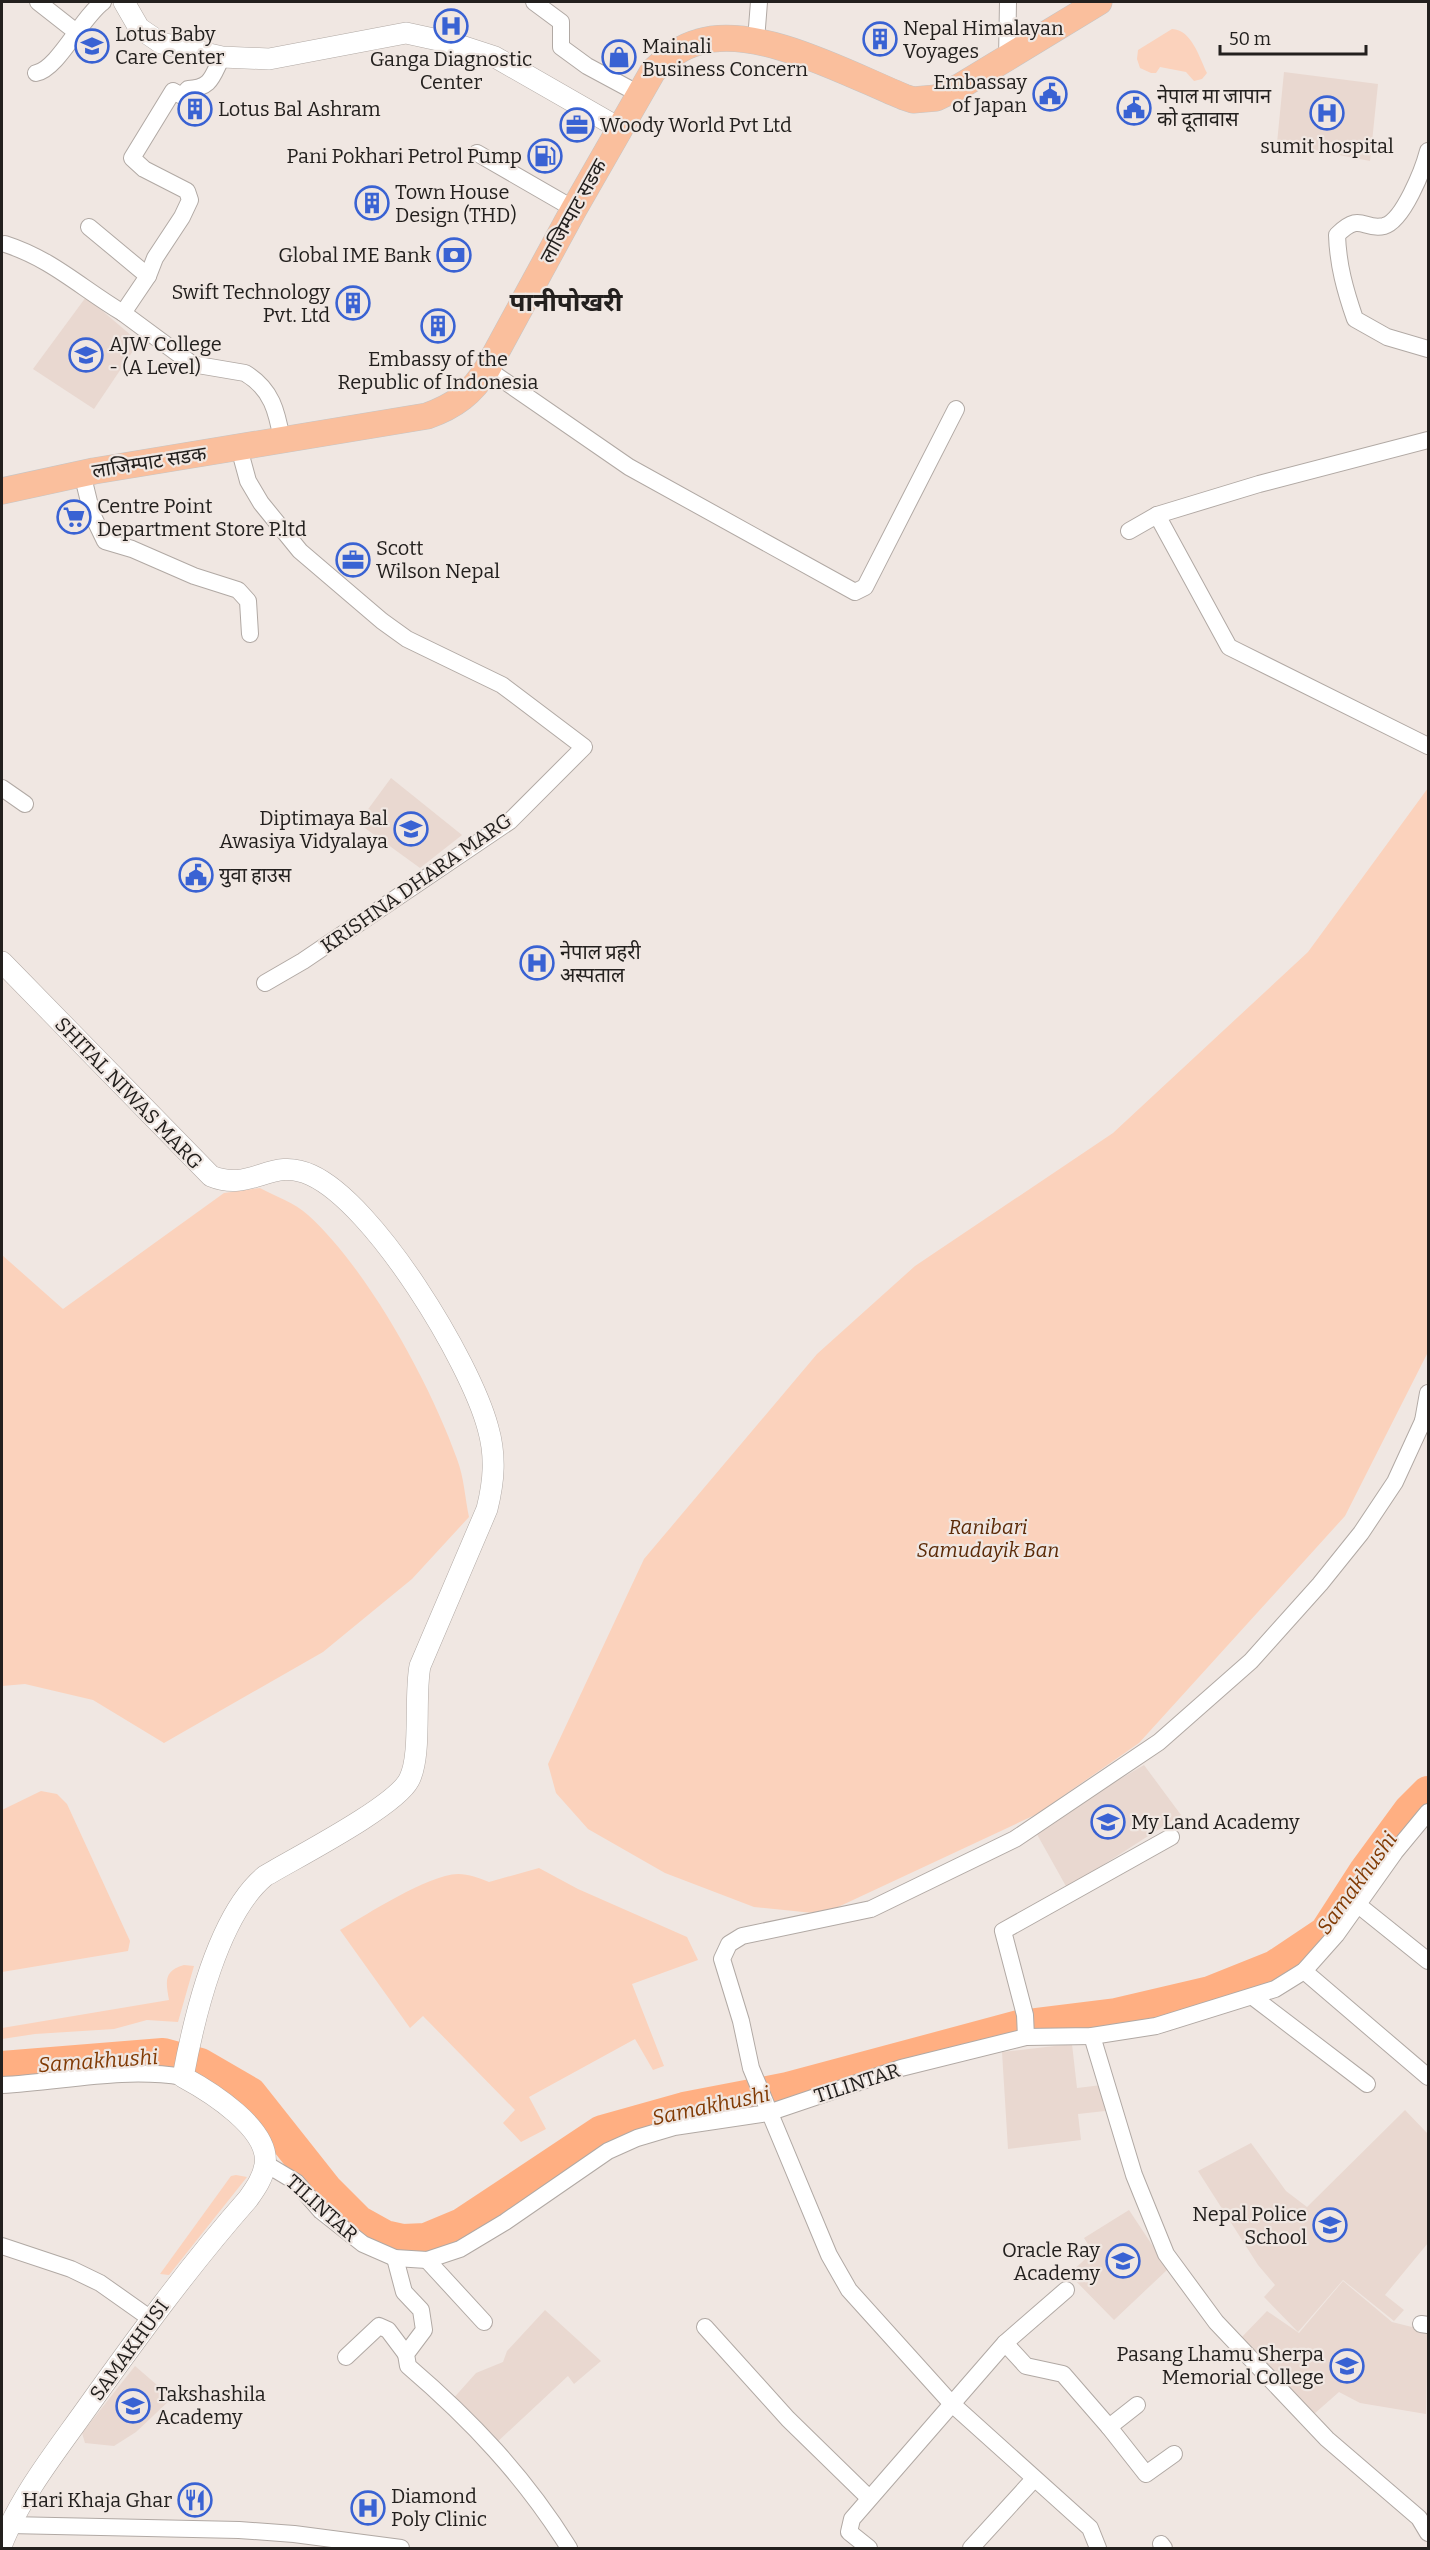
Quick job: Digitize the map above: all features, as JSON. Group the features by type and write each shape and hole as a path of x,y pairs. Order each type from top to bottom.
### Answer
{"main road":[{"name":"लाजिम्पाट सडक","path":"2,490 82,473 390,423 444,410 475,388 653,71 684,47 701,41 724,38 756,40 784,48 913,100 936,98 1007,60 1099,2"}],"street":[{"path":"38,2 75,31"},
{"path":"36,73 45,72 51,66 75,31 103,2"},
{"path":"124,2 139,28 161,43 222,57 269,59 406,33 452,43 495,57 619,128"},
{"path":"534,2 561,22 561,47 587,66 639,94"},
{"path":"756,40 759,2"},
{"path":"1007,60 1008,2"},
{"path":"123,313 148,276 155,258 182,217 190,200 188,191 144,168 132,159 172,91 182,96 188,89 201,88 209,84 222,57"},
{"path":"1428,151 1399,218 1383,226 1359,221 1347,226 1337,235 1340,271 1355,319 1387,337 1428,349"},
{"path":"477,153 574,209"},
{"path":"89,227 148,276"},
{"path":"5,244 45,260 192,364 245,373 252,377 268,393 276,407 282,440"},
{"path":"487,369 629,467 855,592 865,587 956,409"},
{"path":"1129,531 1157,515 1259,484 1428,440"},
{"name":"KRISHNA DHARA MARG","path":"239,448 248,481 256,496 300,551 382,621 407,639 502,685 584,747 510,821 303,962 265,983"},
{"path":"82,473 92,514 105,541 138,552 194,576 238,590 248,601 250,634"},
{"path":"1157,515 1229,646 1428,746"},
{"path":"2,788 25,804"},
{"name":"SHITAL NIWAS MARG","path":"2,962 211,1176 224,1182 241,1182 279,1168 295,1169 312,1175 345,1198 410,1277 447,1337 482,1409 489,1430 494,1458 493,1483 476,1538 420,1666 416,1688 415,1754 410,1779 386,1804 265,1876 249,1889 238,1906 217,1953 193,2026 184,2072"},
{"path":"1098,2548 1090,2528 951,2403 849,2290 829,2255 768,2113 751,2068 741,2021 722,1959 729,1944 742,1936 872,1909 1015,1839 1159,1742 1251,1661 1320,1584 1361,1533 1395,1482 1426,1421 1428,1393"},
{"name":"TILINTAR","path":"266,2164 296,2182 321,2211 363,2244 395,2258 427,2260 460,2249 505,2222 608,2151 638,2138 674,2127 768,2113 901,2068 1026,2037 1092,2036 1156,2026 1275,1989 1304,1971 1336,1935 1428,1812"},
{"path":"1026,2037 1025,2015 1004,1931 1171,1838"},
{"path":"1357,1904 1428,1961"},
{"path":"1304,1971 1428,2077"},
{"path":"1253,1997 1367,2084"},
{"path":"1092,2036 1134,2175 1166,2254 1216,2322 1327,2439 1419,2518 1428,2533"},
{"path":"2,2085 128,2073 184,2072 244,2121 260,2141 266,2164"},
{"name":"SAMAKHUSI","path":"5,2534 70,2431 151,2319 248,2199 260,2180 266,2164"},
{"path":"2,2246 70,2269 100,2283 151,2319"},
{"path":"395,2258 404,2292 421,2310 424,2330 406,2354"},
{"path":"427,2260 484,2322"},
{"path":"869,2548 849,2532 849,2526 869,2498 1005,2343 1066,2290"},
{"path":"346,2357 379,2326 388,2330 406,2354 408,2366 504,2457 542,2504 569,2548"},
{"path":"705,2327 788,2419 869,2498"},
{"path":"1005,2343 1026,2366 1063,2374 1146,2474 1174,2454"},
{"path":"1109,2427 1137,2405"},
{"path":"971,2548 1034,2479"},
{"path":"5,2534 239,2529 401,2548"}],"shaded area":[{"name":"sumit hospital","path":"1284,72 1378,84 1370,161 1277,143"},
{"name":"AJW College - (A Level)","path":"86,297 139,342 94,409 33,369"},
{"name":"Diptimaya Bal Awasiya Vidyalaya","path":"391,778 462,835 420,868 358,823"},
{"name":"My Land Academy","path":"1144,1765 1181,1815 1067,1888 1034,1829"},
{"path":"1072,2044 1077,2088 1102,2085 1105,2111 1078,2114 1081,2140 1008,2149 1002,2052"},
{"name":"Nepal Police School","path":"1405,2110 1428,2134 1428,2243 1385,2295 1404,2310 1394,2321 1343,2280 1298,2332 1264,2297 1275,2285 1258,2265 1198,2171 1251,2143 1286,2191 1307,2207"},
{"name":"Oracle Ray Academy","path":"1129,2210 1168,2269 1114,2320 1069,2274 1093,2252 1084,2238"},
{"name":"Pasang Lhamu Sherpa Memorial College","path":"1343,2281 1392,2322 1428,2331 1426,2414 1360,2403 1339,2392 1314,2414 1239,2340 1267,2311 1299,2333"},
{"path":"545,2310 601,2361 574,2384 568,2376 494,2445 451,2401 476,2373 503,2362 507,2351"},
{"name":"Takshashila Academy","path":"135,2366 172,2398 136,2432 114,2446 85,2443 82,2433"}],"green space":[{"path":"1172,29 1185,34 1194,45 1207,73 1202,79 1194,81 1186,72 1160,67 1156,73 1140,68 1137,59 1138,50"},
{"name":"Ranibari Samudayik Ban","path":"1428,788 1428,1352 1345,1516 1139,1743 1037,1814 823,1914 754,1907 665,1873 588,1829 556,1793 548,1764 644,1559 817,1354 915,1266 1113,1133 1308,952"},
{"path":"260,1188 291,1203 308,1215 330,1238 374,1295 414,1362 431,1396 459,1466 469,1517 412,1579 323,1652 164,1743 93,1700 25,1684 2,1686 2,1255 63,1309 224,1193"},
{"path":"41,1791 57,1794 67,1804 130,1941 128,1951 2,1972 2,1810"},
{"path":"539,1868 578,1889 687,1937 698,1960 632,1984 664,2066 653,2070 635,2039 529,2097 546,2129 521,2142 503,2123 515,2110 423,2016 410,2028 340,1930 398,1896 445,1876 466,1875 489,1882"},
{"path":"194,1966 178,2022 147,2020 114,2029 35,2034 2,2039 2,2028 169,2000 167,1988 169,1974 177,1967"},
{"path":"231,2176 247,2177 169,2275 160,2274"}],"waterway":[{"name":"Samakhushi","path":"2,2068 163,2055 200,2065 250,2094 326,2190 358,2222 385,2237 403,2241 426,2240 462,2225 602,2132 684,2109 788,2089 1019,2027 1116,2015 1210,1993 1275,1967 1326,1933 1366,1871 1410,1811 1428,1793"}],"place":[{"name":"Ganga Diagnostic Center","path":"451,26"},
{"name":"Nepal Himalayan Voyages","path":"880,39"},
{"name":"Lotus Baby Care Center","path":"92,46"},
{"name":"Mainali Business Concern","path":"619,57"},
{"name":"Embassay of Japan","path":"1050,94"},
{"name":"नेपाल मा जापान को दूतावास","path":"1134,108"},
{"name":"Lotus Bal Ashram","path":"195,109"},
{"name":"sumit hospital","path":"1327,113"},
{"name":"Woody World Pvt Ltd","path":"577,125"},
{"name":"Pani Pokhari Petrol Pump","path":"545,156"},
{"name":"Town House Design (THD)","path":"372,203"},
{"name":"Global IME Bank","path":"454,255"},
{"name":"Swift Technology Pvt. Ltd","path":"353,303"},
{"name":"Embassy of the Republic of Indonesia","path":"438,326"},
{"name":"AJW College - (A Level)","path":"86,355"},
{"name":"Centre Point Department Store P.ltd","path":"74,517"},
{"name":"Scott Wilson Nepal","path":"353,560"},
{"name":"Diptimaya Bal Awasiya Vidyalaya","path":"411,829"},
{"name":"युवा हाउस","path":"196,875"},
{"name":"नेपाल प्रहरी अस्पताल","path":"537,963"},
{"name":"My Land Academy","path":"1108,1822"},
{"name":"Nepal Police School","path":"1330,2225"},
{"name":"Oracle Ray Academy","path":"1123,2261"},
{"name":"Pasang Lhamu Sherpa Memorial College","path":"1347,2366"},
{"name":"Takshashila Academy","path":"133,2406"},
{"name":"Hari Khaja Ghar","path":"195,2500"},
{"name":"Diamond Poly Clinic","path":"368,2508"}],"district":[{"name":"पानीपोखरी","path":"566,302"}]}
